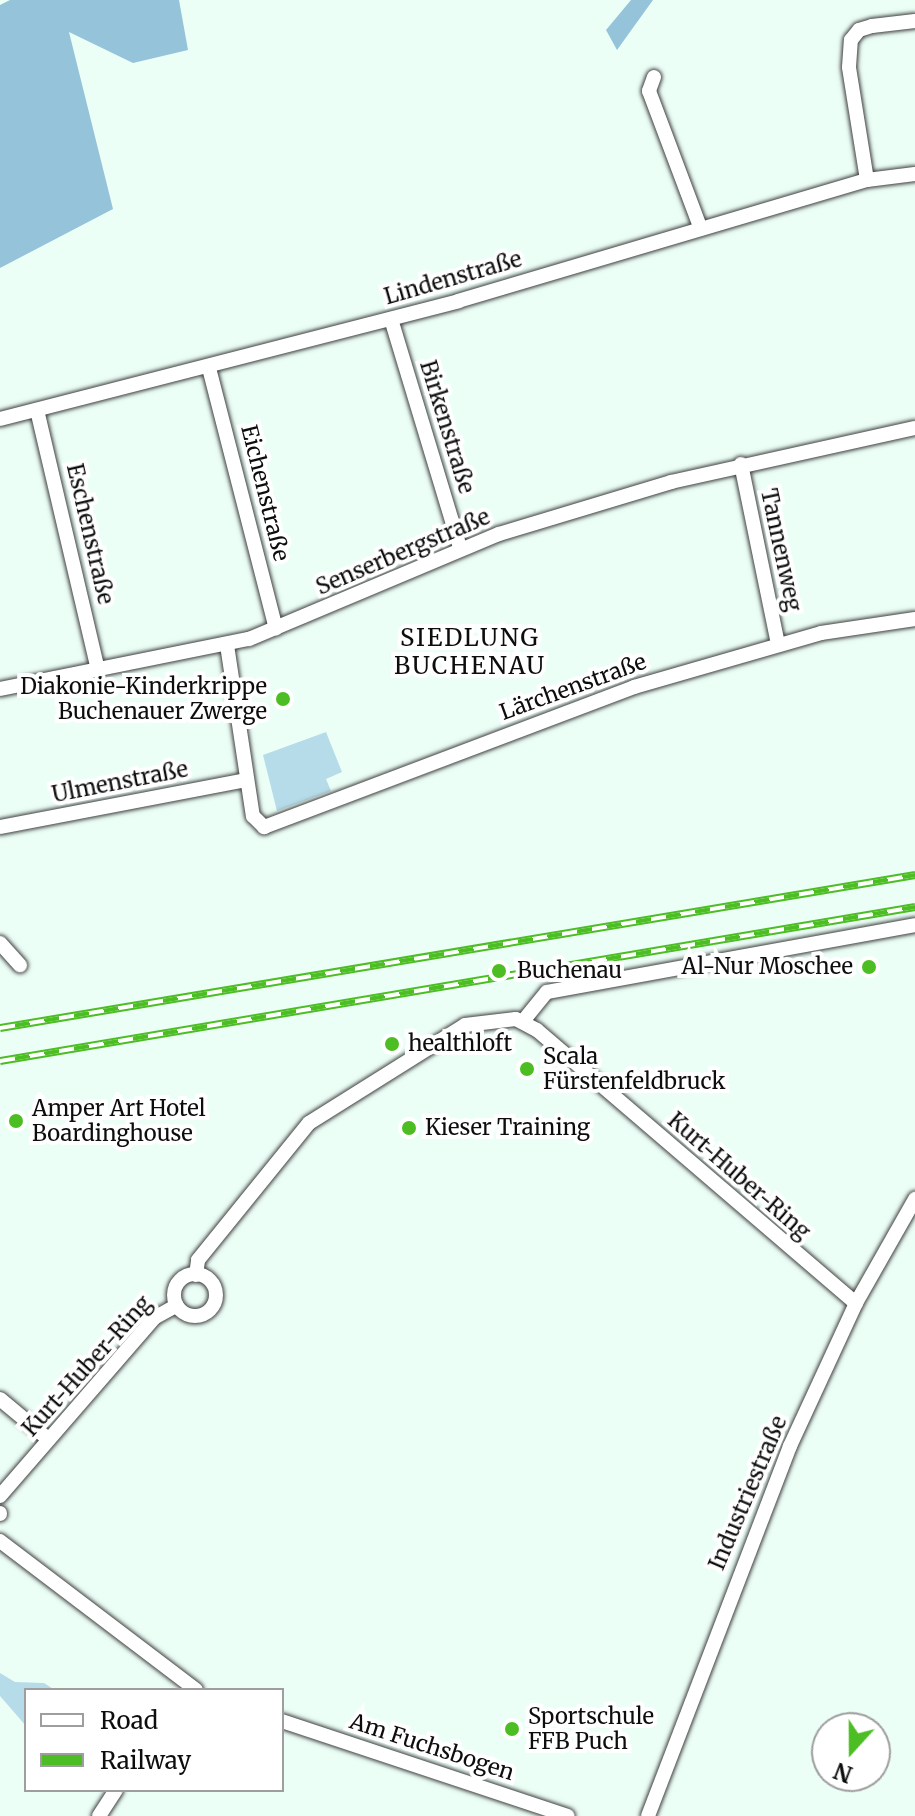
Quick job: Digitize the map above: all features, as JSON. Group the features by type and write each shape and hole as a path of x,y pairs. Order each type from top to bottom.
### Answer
{"street":[{"path":"867,180 850,81 851,40 863,28 915,21"},
{"path":"654,77 649,91 701,229"},
{"name":"Lindenstraße","path":"0,419 391,319 867,180 915,174"},
{"name":"Birkenstraße","path":"391,319 460,548"},
{"name":"Eichenstraße","path":"209,368 276,629"},
{"name":"Eschenstraße","path":"37,410 98,670"},
{"name":"Senserbergstraße","path":"0,689 227,645 276,629 460,548 741,464 915,428"},
{"name":"Tannenweg","path":"741,464 778,644"},
{"name":"Lärchenstraße","path":"247,780 256,824 272,826 634,687 778,644 915,619"},
{"path":"227,645 247,780"},
{"name":"Ulmenstraße","path":"0,827 247,780"},
{"path":"196,1275 198,1260 309,1123 445,1041 465,1025 524,1020 547,992 915,925"},
{"path":"0,943 20,965"},
{"name":"Kurt-Huber-Ring","path":"524,1020 856,1303"},
{"name":"Industriestraße","path":"648,1816 750,1543 856,1303 915,1199"},
{"path":"196,1275 215,1290 213,1307 206,1322 186,1314 177,1305 177,1285 196,1275"},
{"name":"Kurt-Huber-Ring","path":"0,1496 154,1318 177,1305"},
{"path":"0,1399 48,1439"},
{"path":"0,1541 188,1688"},
{"name":"Am Fuchsbogen","path":"284,1722 568,1816"},
{"path":"99,1816 115,1792"}],"shaded area":[{"path":"10,0 179,0 188,50 133,63 69,32 113,209 0,268 0,5"},
{"path":"631,0 653,0 617,50 606,30"},
{"path":"326,732 342,772 326,779 331,791 277,811 263,755"},
{"path":"0,1673 15,1682 44,1683 52,1688 24,1688 24,1724 0,1696"}],"railway":[{"path":"0,1028 915,875"},
{"path":"0,1061 915,907"}],"place":[{"name":"Diakonie-Kinderkrippe Buchenauer Zwerge","path":"283,699"},
{"name":"Al-Nur Moschee","path":"869,967"},
{"name":"Buchenau","path":"499,971"},
{"name":"healthloft","path":"392,1044"},
{"name":"Scala Fürstenfeldbruck","path":"527,1069"},
{"name":"Amper Art Hotel Boardinghouse","path":"16,1121"},
{"name":"Kieser Training","path":"409,1128"},
{"name":"Sportschule FFB Puch","path":"512,1729"}],"district":[{"name":"SIEDLUNG BUCHENAU","path":"470,652"}]}
